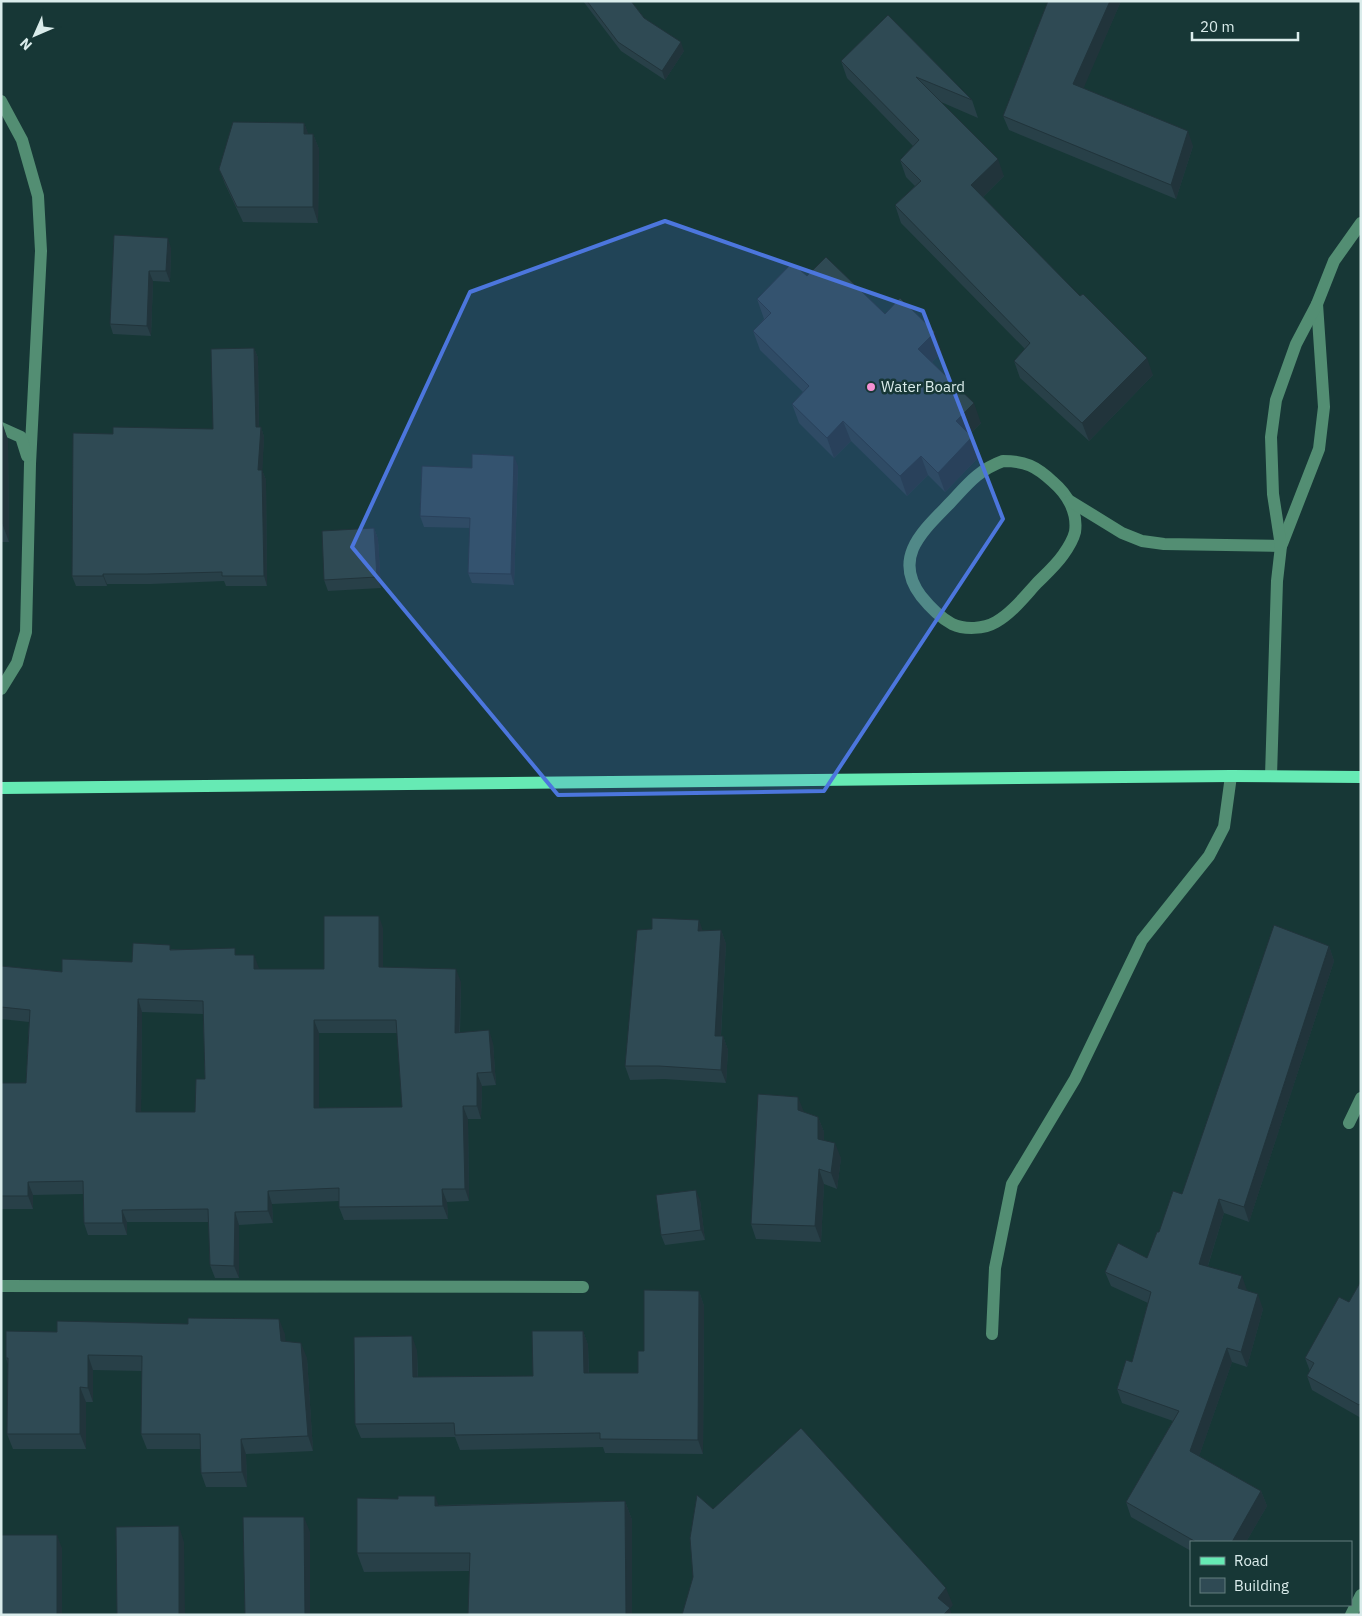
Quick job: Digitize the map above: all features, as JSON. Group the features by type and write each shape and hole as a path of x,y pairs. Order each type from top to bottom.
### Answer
{"main road":[{"path":"1,788 1231,776 1361,777"}],"street":[{"path":"1,100 22,140 38,196 41,251 30,464 26,632 17,663 1,688"},
{"path":"1282,546 1274,494 1271,437 1276,400 1296,344 1318,304 1334,260 1361,223"},
{"path":"1271,776 1277,581 1282,546 1319,448 1324,407 1318,304"},
{"path":"1,428 21,437 30,464"},
{"path":"1070,501 1074,515 1075,530 1070,545 1062,557 1008,614 996,623 966,628 952,624 924,600 915,588 910,573 910,558 914,544 929,524 977,475 988,466 1002,461 1018,461 1032,466 1045,474 1070,501 1122,533 1142,541 1164,544 1282,546"},
{"path":"992,1334 994,1268 1012,1184 1075,1079 1142,940 1209,856 1224,827 1231,776"},
{"path":"1349,1123 1361,1098"},
{"path":"1,1286 583,1287"},
{"path":"1351,1615 1361,1595"}],"highlighted area":[{"path":"665,221 923,311 1003,519 824,791 558,795 352,547 470,292"}],"building":[{"path":"587,1 631,1 644,18 681,42 662,71 618,42"},
{"path":"1048,1 1110,1 1073,84 1188,131 1171,185 1003,116"},
{"path":"888,15 972,100 916,77 998,159 971,185 1080,296 1083,294 1147,358 1082,423 1014,361 1030,343 895,205 921,181 900,160 919,140 841,61"},
{"path":"233,122 304,123 304,134 313,134 313,207 237,207 219,169"},
{"path":"114,235 168,238 166,271 149,271 147,326 110,324"},
{"name":"Water Board","path":"826,257 885,314 900,298 935,332 918,349 974,403 956,421 972,437 938,473 921,456 900,476 843,421 827,438 792,404 809,386 753,331 771,313 757,299 792,263 807,276"},
{"path":"254,348 256,427 261,427 258,470 262,470 264,576 222,576 222,572 72,576 73,433 113,434 113,427 213,429 211,349"},
{"path":"2,422 2,523 1,523"},
{"path":"472,454 514,456 511,574 468,573 470,518 420,516 422,466 472,468"},
{"path":"374,528 377,577 324,580 322,531"},
{"path":"324,916 379,916 379,967 456,969 455,1033 489,1030 492,1072 477,1073 477,1106 463,1106 465,1189 442,1189 443,1206 339,1207 339,1188 268,1191 268,1211 235,1212 234,1266 210,1265 208,1209 122,1210 123,1223 84,1223 83,1181 28,1182 28,1196 1,1196 1,1083 26,1083 30,1010 1,1007 1,966 62,972 62,959 132,962 133,943 170,945 170,950 235,948 235,955 254,955 254,969 324,969","holes":["138,999 203,1001 205,1079 196,1079 195,1112 136,1112","314,1020 396,1020 402,1107 314,1108"]},
{"path":"652,918 699,920 698,931 721,930 715,1036 723,1036 721,1070 625,1066 637,930 652,929"},
{"path":"1274,925 1329,946 1244,1207 1219,1199 1199,1264 1242,1276 1238,1288 1258,1294 1241,1352 1227,1348 1190,1451 1261,1491 1233,1541 1194,1541 1126,1502 1179,1411 1117,1389 1126,1360 1132,1362 1151,1292 1105,1272 1118,1243 1147,1258 1157,1232 1159,1232 1173,1191 1182,1194"},
{"path":"758,1094 798,1097 798,1110 818,1117 818,1139 835,1143 831,1173 819,1169 815,1226 751,1224"},
{"path":"696,1190 701,1230 661,1235 656,1195"},
{"path":"1361,1281 1361,1403 1359,1405 1307,1376 1314,1363 1305,1358 1339,1297 1349,1302"},
{"path":"644,1290 699,1291 698,1440 600,1439 600,1433 455,1435 454,1423 355,1424 354,1337 412,1336 413,1377 533,1376 532,1331 583,1331 584,1373 638,1373 638,1351 644,1351"},
{"path":"188,1318 279,1319 281,1341 301,1343 308,1436 241,1439 242,1472 201,1473 200,1434 141,1434 142,1356 88,1355 88,1388 80,1387 80,1434 7,1434 8,1358 6,1358 6,1331 57,1332 57,1321 188,1324"},
{"path":"801,1428 946,1588 938,1598 950,1608 943,1615 682,1615 693,1577 690,1538 697,1495 713,1509"},
{"path":"398,1496 435,1496 435,1506 625,1501 626,1615 468,1615 470,1553 357,1553 357,1498 398,1499"},
{"path":"243,1517 304,1517 305,1615 245,1615"},
{"path":"179,1526 179,1615 117,1615 116,1527"},
{"path":"1,1535 57,1535 57,1615 1,1615"}],"place":[{"name":"Water Board","path":"871,387"}]}
